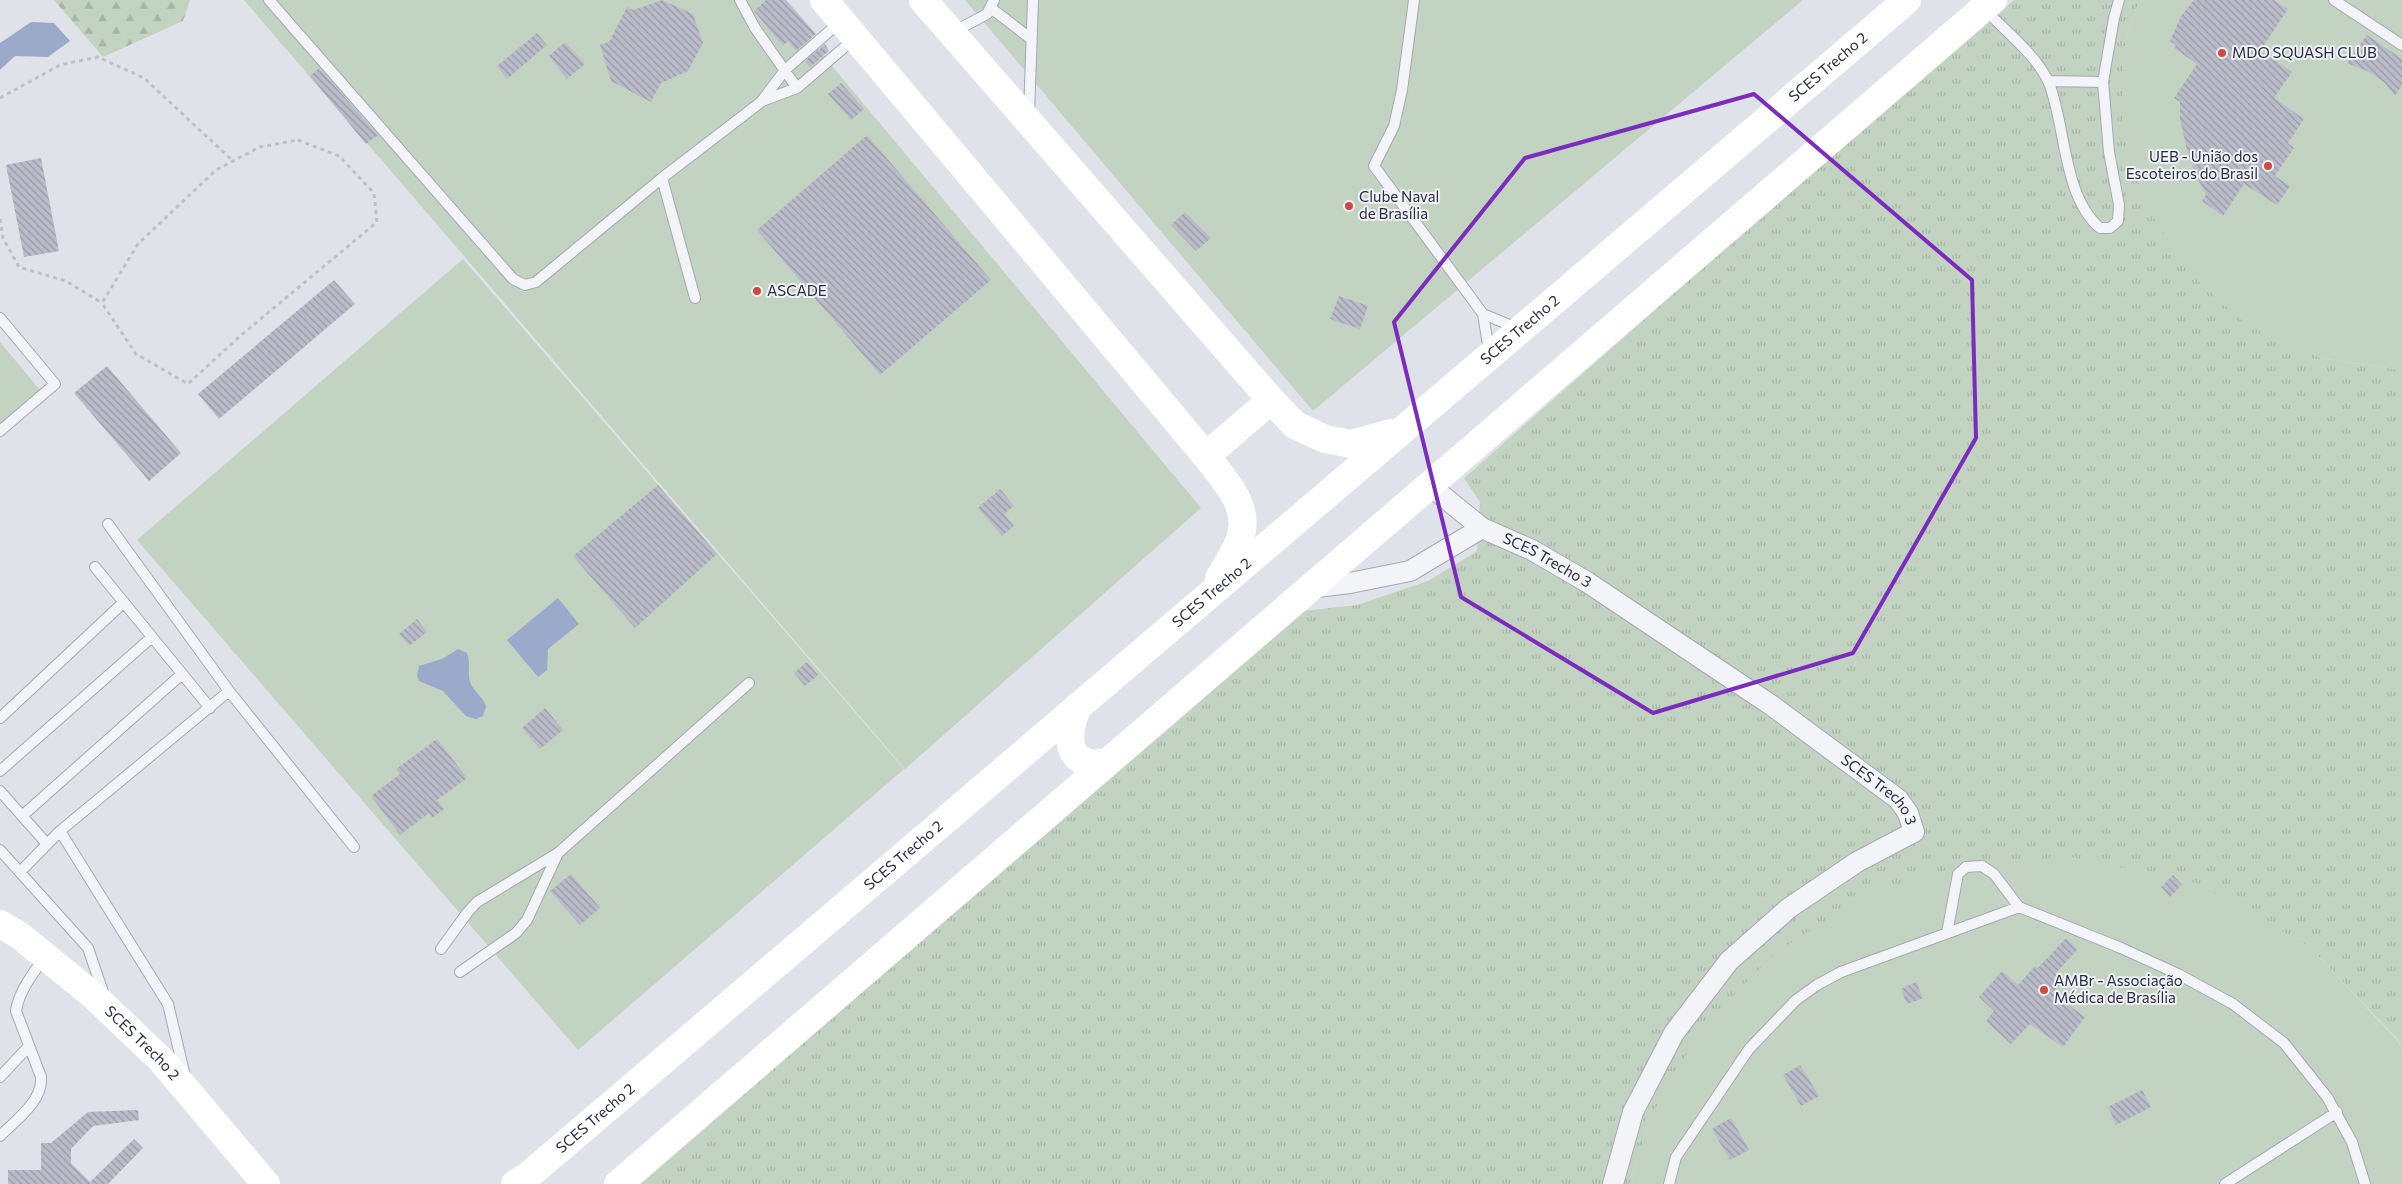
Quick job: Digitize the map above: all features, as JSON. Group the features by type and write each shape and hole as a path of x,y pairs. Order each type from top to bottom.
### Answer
{"main road":[{"path":"824,0 1206,456 1236,495 1244,522 1240,540 1211,592"},
{"path":"923,0 1271,400 1295,425 1324,439 1351,444 1399,431"},
{"name":"SCES Trecho 2","path":"515,1184 529,1175 1519,328 1907,0"},
{"path":"618,1184 1882,96 1982,3"},
{"path":"1206,456 1271,400"},
{"path":"1078,706 1072,720 1069,735 1071,746 1079,757 1089,763 1107,762"},
{"name":"SCES Trecho 2","path":"0,924 19,935 45,955 108,1009 161,1060 266,1184"}],"street":[{"name":"SCES Trecho 3","path":"1429,485 1482,528 1532,550 1587,582 1771,705 1898,799 1908,813 1914,832 1857,862 1788,908 1729,961 1674,1032 1646,1085 1633,1112 1613,1184"},
{"path":"1309,588 1350,583 1410,571 1482,528"}],"lane":[{"path":"740,0 755,28 797,88"},
{"path":"1028,122 1033,0"},
{"path":"1414,0 1402,90 1394,126 1374,166 1483,314 1490,354"},
{"path":"1982,3 2025,49 2048,81 2060,118 2068,163 2078,195 2091,220 2100,228 2110,228 2118,221 2119,205 2109,152 2103,82 2119,0"},
{"path":"2334,0 2402,45"},
{"path":"273,2 513,279 525,285 536,282 662,178 761,102 785,70 849,29"},
{"path":"951,33 979,20 992,4 1031,39"},
{"path":"761,102 797,88 849,29"},
{"path":"2048,81 2103,82"},
{"path":"662,178 695,298"},
{"path":"1483,314 1519,328"},
{"path":"0,318 55,384 0,431"},
{"path":"108,524 229,691 354,847"},
{"path":"95,567 210,708"},
{"path":"0,718 124,602"},
{"path":"0,771 152,637"},
{"path":"22,816 182,674"},
{"path":"441,949 477,902 558,853 749,683"},
{"path":"20,872 60,831 229,691"},
{"path":"0,791 47,844"},
{"path":"60,831 168,1004 188,1092"},
{"path":"0,850 88,948 108,1009"},
{"path":"460,972 516,933 527,920 558,853"},
{"path":"1947,933 1958,874 1966,867 1982,866 1994,874 2019,907 2138,956 2233,1004 2284,1044 2336,1112 2352,1142 2365,1184"},
{"path":"1669,1184 1676,1158 1749,1049 1796,1000 1816,985 1841,972 2019,907"},
{"path":"0,1136 38,1096 42,1087 41,1077 16,1010 18,1002 45,955"},
{"path":"0,1077 29,1046"},
{"path":"2225,1184 2336,1112"}],"path":[{"path":"0,98 60,65 98,57 144,78 233,161"},
{"path":"0,219 3,238 19,267 66,281 102,303 136,354 188,384 239,337 377,222 374,193 339,156 298,140 260,147 216,170 138,244 102,303"}],"highlighted area":[{"path":"1754,94 1972,280 1976,438 1853,653 1653,713 1461,597 1394,322 1525,158"}],"green space":[{"path":"54,0 190,0 183,21 103,57"},
{"name":"ASCADE","path":"244,0 777,0 1201,508 905,769"},
{"name":"Clube Naval de Brasília","path":"965,0 1803,0 1313,411"},
{"path":"2014,0 2139,0 2124,48 2320,358 2402,370 2402,1049 2397,1039 2309,946 1649,1119 1631,1184 641,1184 1303,611 1357,605 1428,581 1477,551 1480,502 1464,478 1705,266"},
{"name":"UEB - União dos Escoteiros do Brasil","path":"2139,0 2402,0 2402,370 2320,358 2247,325 2188,272 2145,204 2123,128 2124,48"},
{"path":"463,259 904,769 578,1050 137,540"},
{"path":"0,342 40,390 0,424"},
{"name":"AMBr - Associação Médica de Brasília","path":"2071,857 2197,883 2309,946 2397,1040 2402,1049 2402,1184 1631,1184 1649,1119 1702,1028 1776,952 1865,896 1966,864"}],"water":[{"path":"31,22 54,23 70,41 48,57 15,56 0,70 0,43"},
{"path":"558,598 579,624 548,649 547,670 538,677 507,640"},
{"path":"458,649 467,653 470,682 486,706 483,716 476,719 466,716 443,691 419,681 417,675 419,666 442,659"}],"building":[{"path":"662,0 693,14 703,43 688,71 661,83 651,102 611,81 600,45 609,42 627,7 633,10"},
{"path":"766,0 786,0 816,34 796,51 788,41 783,46 754,11"},
{"path":"2194,0 2274,0 2288,9 2260,51 2292,72 2274,98 2304,119 2288,143 2294,148 2275,176 2290,186 2277,205 2244,184 2223,216 2202,201 2206,195 2194,171 2186,146 2180,119 2180,102 2174,98 2197,64 2174,48 2176,45 2170,41 2181,16"},
{"path":"537,33 547,45 507,79 497,66"},
{"path":"2367,35 2402,59 2402,85 2395,96 2385,83 2369,72 2347,63"},
{"path":"565,42 585,64 567,79 549,56"},
{"path":"825,44 829,51 810,67 805,61"},
{"path":"319,68 378,135 366,144 310,76"},
{"path":"841,83 864,109 851,120 828,94"},
{"path":"867,135 991,280 880,375 757,230"},
{"path":"41,158 59,251 24,257 6,165"},
{"path":"1185,212 1211,238 1196,251 1171,225"},
{"path":"334,280 355,304 219,419 198,394"},
{"path":"1339,296 1368,306 1360,329 1330,319"},
{"path":"107,366 181,453 149,481 74,393"},
{"path":"658,485 717,554 635,628 573,556"},
{"path":"1000,489 1014,506 1004,514 1014,526 1002,536 978,508"},
{"path":"417,619 427,632 409,646 399,634"},
{"path":"807,662 818,675 805,686 794,673"},
{"path":"545,708 563,730 540,749 522,728"},
{"path":"437,739 467,778 437,800 444,809 432,818 429,813 400,835 371,796 400,774 396,769"},
{"path":"571,874 600,908 580,925 550,891"},
{"path":"2173,875 2182,885 2170,897 2161,887"},
{"path":"2066,938 2078,949 2055,974 2064,981 2052,993 2085,1017 2063,1047 2030,1024 2011,1044 1986,1021 1994,1011 1979,997 2002,971 2018,985 2035,966 2038,968"},
{"path":"1916,982 1923,998 1907,1004 1901,989"},
{"path":"1800,1065 1819,1096 1801,1106 1783,1075"},
{"path":"2142,1090 2151,1107 2116,1125 2108,1107"},
{"path":"138,1110 139,1120 93,1126 71,1149 71,1163 90,1182 134,1139 143,1148 108,1184 8,1184 8,1170 41,1170 41,1143 51,1143 88,1112"},
{"path":"1731,1118 1749,1150 1730,1160 1712,1129"}],"place":[{"name":"MDO SQUASH CLUB","path":"2222,53"},
{"name":"UEB - União dos Escoteiros do Brasil","path":"2268,166"},
{"name":"Clube Naval de Brasília","path":"1349,206"},
{"name":"ASCADE","path":"757,291"},
{"name":"AMBr - Associação Médica de Brasília","path":"2044,990"}]}
